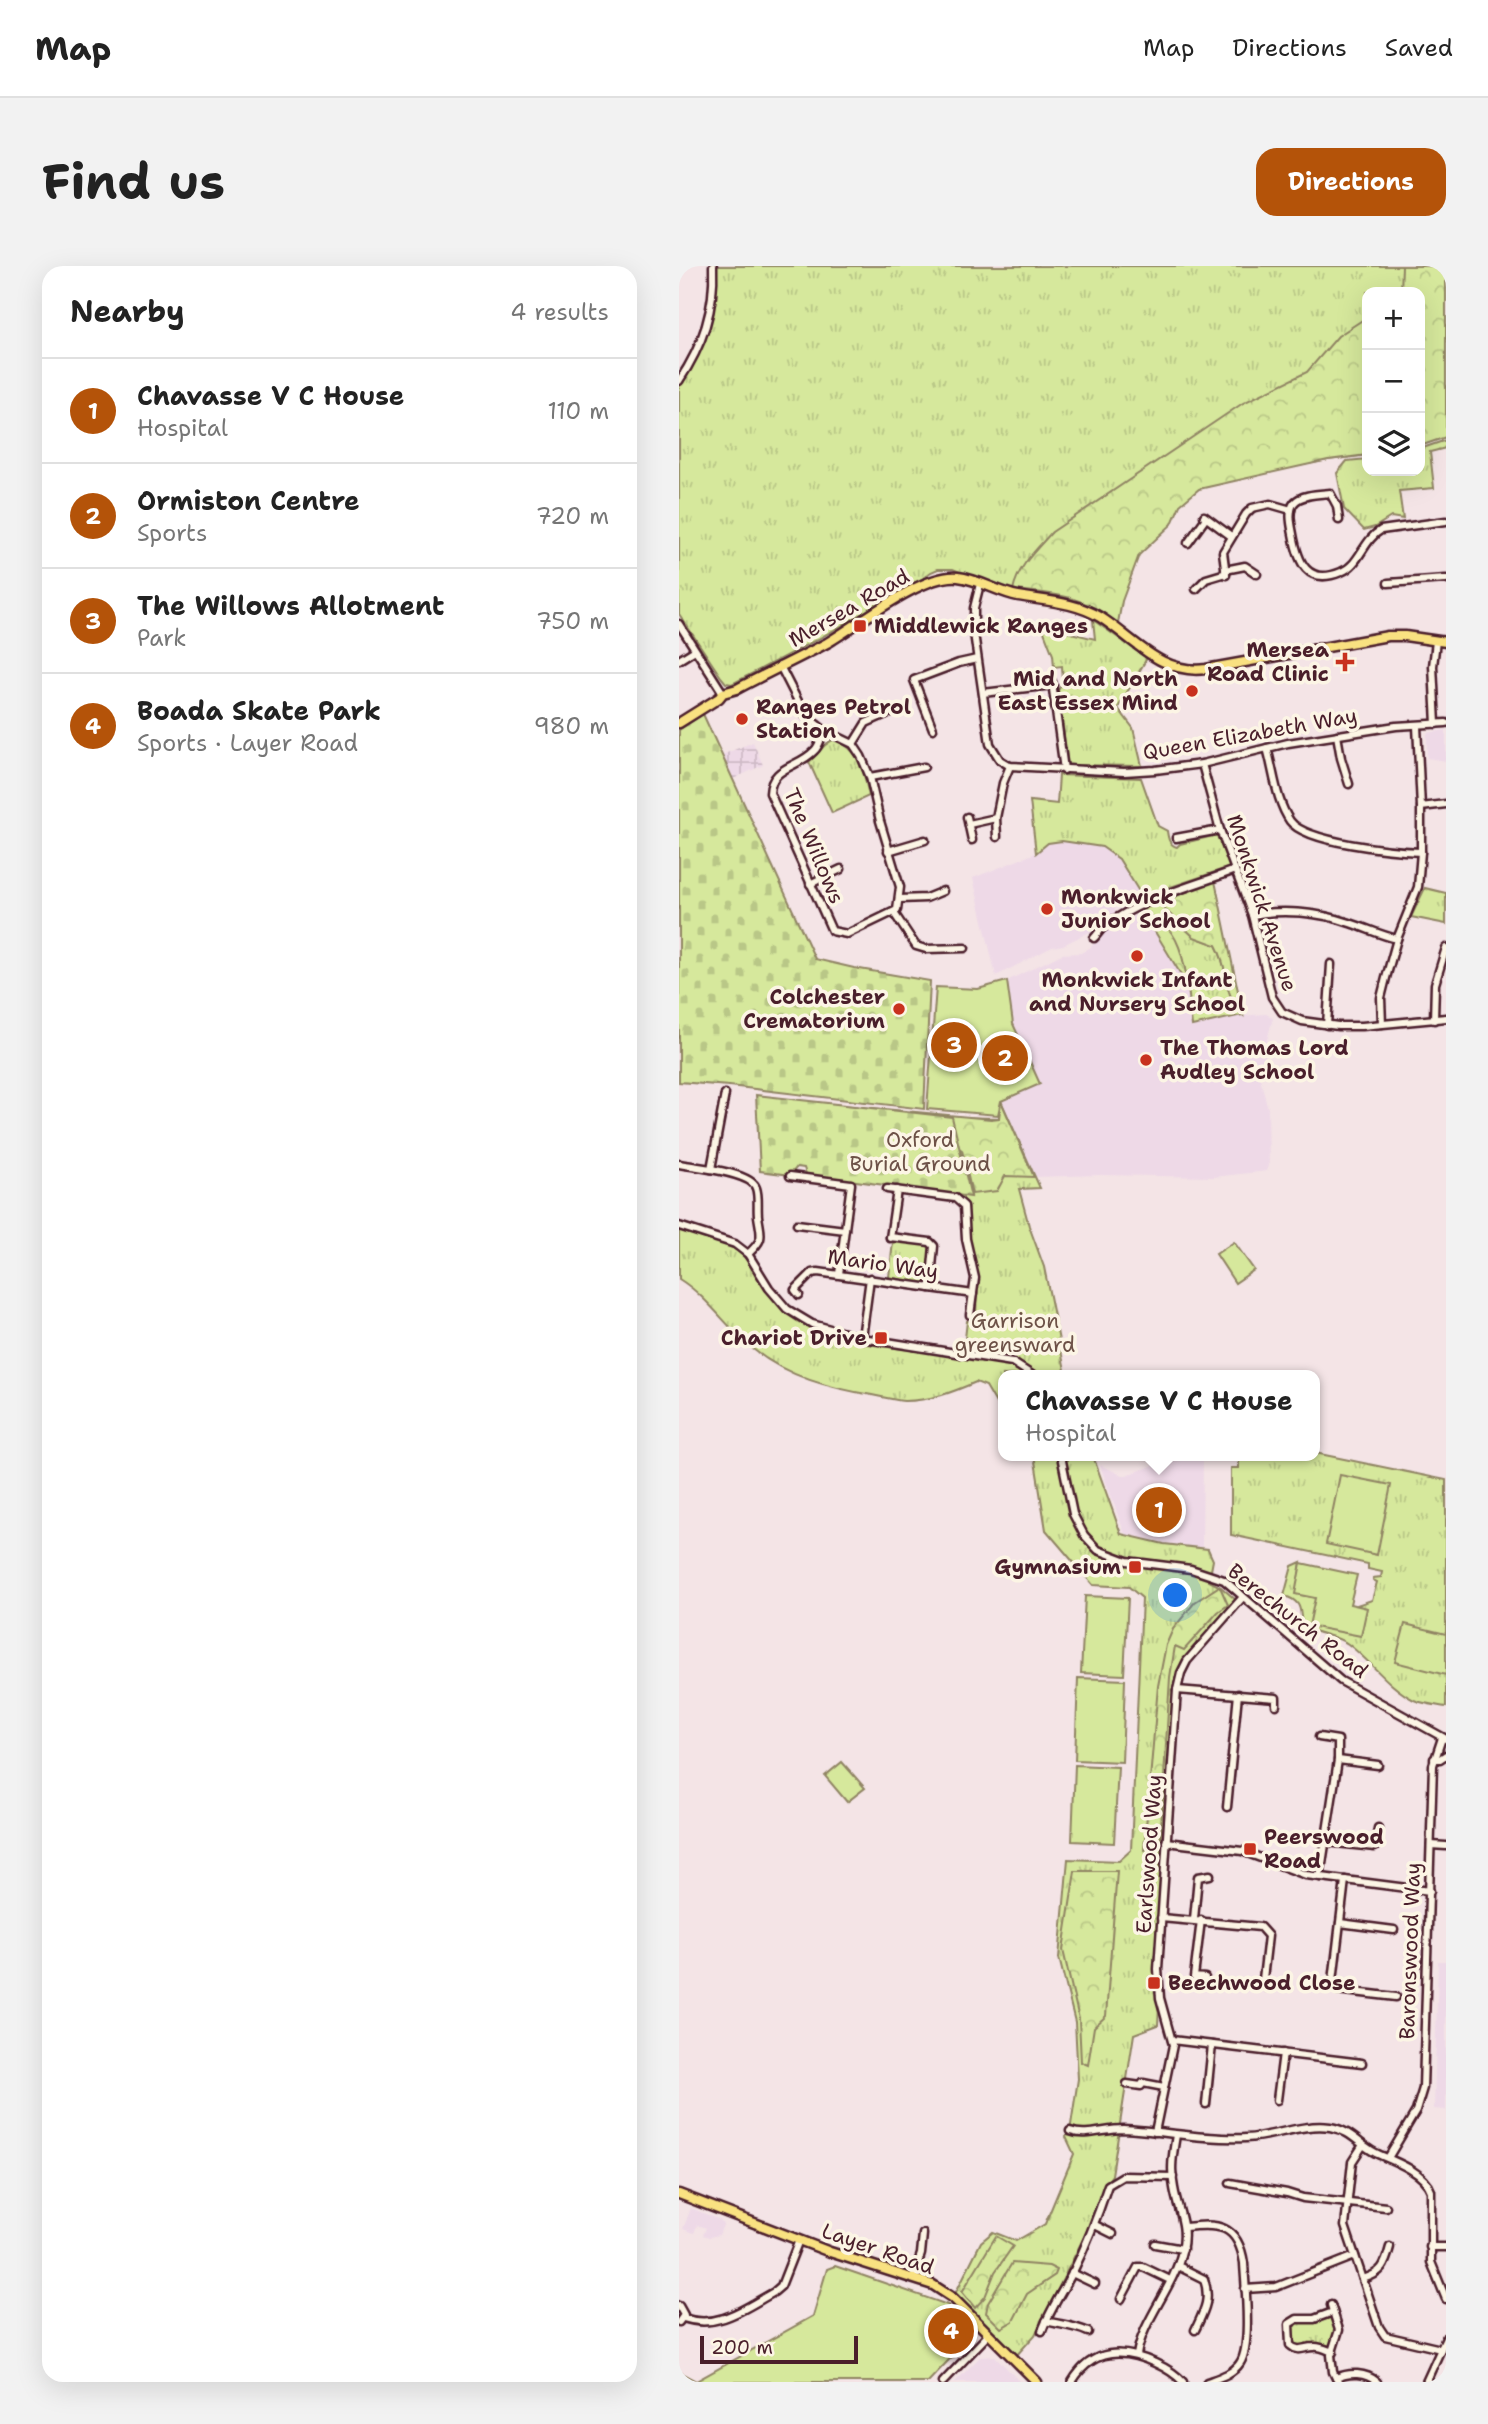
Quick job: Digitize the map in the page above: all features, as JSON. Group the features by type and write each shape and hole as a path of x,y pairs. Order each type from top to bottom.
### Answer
{"main road":[{"name":"Mersea Road","path":"679,723 723,693 737,689 825,644 910,591 925,584 958,576 1005,593 1069,604 1087,610 1168,665 1186,670 1206,669 1388,636 1446,642"},
{"name":"Layer Road","path":"679,2194 799,2240 933,2285 953,2298 1037,2382"}],"street":[{"path":"679,381 708,326 714,290 713,266"},
{"path":"1339,520 1336,506 1326,496 1300,498 1293,503 1290,519 1298,560 1309,572 1322,576 1349,568 1371,535 1381,530 1446,521"},
{"path":"1226,573 1223,552 1231,536 1252,508 1275,504 1291,510"},
{"path":"1188,543 1208,517 1231,536"},
{"path":"1395,517 1397,527"},
{"path":"1196,589 1206,579 1245,566 1257,574"},
{"path":"1388,583 1446,579"},
{"path":"1411,580 1413,589"},
{"path":"980,584 974,620 990,744 1000,760 1010,766 1001,790 996,818 997,837"},
{"path":"679,624 723,693"},
{"path":"1436,641 1433,666 1436,721"},
{"path":"679,660 695,650"},
{"path":"905,683 977,659"},
{"path":"780,666 805,715 824,730 853,744 861,756 870,777 888,851 900,887 900,899 894,913 914,944 921,948 949,952 965,948"},
{"path":"915,680 933,729"},
{"path":"983,693 1053,683 1064,770"},
{"path":"853,744 866,723 883,720 893,711"},
{"name":"Queen Elizabeth Way","path":"1010,766 1145,772 1202,764 1337,735 1396,726 1417,726 1436,721 1446,723"},
{"path":"1382,1024 1381,998 1397,939 1418,887 1422,852 1417,726"},
{"name":"The Willows","path":"824,730 813,753 783,769 770,785 769,793 832,931 847,934 855,932 894,913"},
{"path":"1337,735 1349,784"},
{"path":"1267,748 1280,802 1291,823 1310,836 1394,851 1422,852"},
{"name":"Monkwick Avenue","path":"1202,764 1220,830 1252,915 1269,986 1277,1005 1289,1017 1327,1025 1362,1026 1446,1018"},
{"path":"870,777 916,773 924,767"},
{"path":"1421,807 1446,804"},
{"path":"972,840 968,820 996,818"},
{"path":"1176,837 1220,830"},
{"path":"888,851 917,840 925,840"},
{"path":"810,884 834,877 841,869"},
{"path":"1094,938 1105,926 1135,908 1235,870"},
{"path":"900,899 926,898 943,891"},
{"path":"1252,915 1282,910 1348,922 1397,939"},
{"path":"1434,1020 1435,984 1446,948"},
{"path":"1327,1025 1331,964"},
{"path":"711,1169 725,1094"},
{"path":"679,1164 751,1180 756,1187 763,1233 758,1245 748,1254"},
{"path":"790,1176 801,1173 861,1185"},
{"path":"839,1274 851,1184"},
{"path":"887,1189 955,1198 964,1206 966,1239 975,1278 970,1315"},
{"path":"897,1190 890,1239 930,1242 934,1246 930,1288"},
{"path":"806,1225 808,1215"},
{"path":"797,1224 845,1230"},
{"path":"679,1226 735,1244 748,1254 769,1288 787,1309 813,1324 862,1338 895,1341 1012,1362 1028,1370"},
{"name":"Mario Way","path":"788,1282 797,1292 812,1273 839,1274 973,1294"},
{"path":"862,1338 870,1278"},
{"name":"Berechurch Road","path":"1062,1461 1073,1514 1084,1535 1098,1550 1127,1562 1209,1574 1223,1580 1341,1681 1444,1739"},
{"name":"Earlswood Way","path":"1155,2132 1173,2045 1160,1998 1158,1969 1177,1690 1187,1661 1243,1597"},
{"path":"1177,1690 1276,1698 1276,1705"},
{"path":"1227,1807 1238,1694"},
{"path":"1318,1737 1338,1740 1338,1760 1320,1877"},
{"name":"Baronswood Way","path":"1388,2158 1414,2113 1423,2088 1434,1759 1444,1739"},
{"path":"1434,1759 1446,1755"},
{"path":"1338,1760 1378,1765"},
{"path":"1326,1842 1375,1847 1378,1828"},
{"path":"1166,1842 1242,1851 1294,1872 1320,1877 1430,1891"},
{"path":"1431,1846 1446,1846"},
{"path":"1205,1978 1194,1977 1198,1877 1210,1875"},
{"path":"1345,1880 1333,1981 1337,1990 1396,1997"},
{"path":"1161,1918 1261,1923 1268,1936 1262,1979 1267,1987"},
{"path":"1340,1923 1394,1930"},
{"path":"1172,2040 1361,2063"},
{"path":"1206,2104 1212,2045"},
{"path":"1277,2100 1283,2053"},
{"path":"1127,2084 1141,2086 1143,2083 1164,2087"},
{"path":"1070,2131 1078,2133 1119,2129 1249,2138 1322,2126 1349,2133 1363,2145 1422,2178 1429,2185 1431,2262 1446,2300"},
{"path":"1137,2355 1140,2341 1178,2266 1183,2249 1185,2227 1173,2177 1172,2151 1176,2135"},
{"path":"1363,2145 1352,2162 1345,2226 1379,2327 1385,2336 1441,2350"},
{"path":"1042,2331 1095,2225 1108,2185 1123,2176 1173,2177"},
{"path":"1230,2183 1303,2198 1386,2207"},
{"path":"1185,2227 1212,2224 1228,2230 1242,2249 1246,2347 1241,2362 1233,2371 1207,2382"},
{"path":"1095,2225 1113,2234"},
{"path":"913,2278 921,2254 922,2234"},
{"path":"679,2306 684,2312 681,2320 722,2320 774,2292 781,2286 799,2240"},
{"path":"1155,2244 1183,2249"},
{"path":"1363,2279 1378,2274 1390,2247"},
{"path":"1430,2247 1446,2247"},
{"path":"1245,2289 1276,2287 1355,2256"},
{"path":"1178,2266 1205,2279 1207,2306 1195,2330"},
{"path":"1121,2299 1138,2267 1170,2280"},
{"path":"1072,2273 1095,2284"},
{"path":"1333,2352 1318,2347 1298,2351 1294,2349 1289,2342 1289,2325 1297,2319 1314,2319 1332,2308 1339,2330 1333,2352 1333,2372 1337,2380 1347,2373 1370,2377 1377,2382"},
{"path":"1046,2320 1062,2326 1072,2324 1088,2332"},
{"path":"943,2382 989,2334"},
{"path":"1426,2382 1446,2338"},
{"path":"1072,2382 1086,2365 1104,2355 1119,2353 1137,2355 1168,2369 1183,2382"}],"shaded area":[{"path":"1446,730 1446,761 1427,758 1427,733"},
{"path":"753,742 763,765 733,779 722,755"},
{"name":"Monkwick Junior School","path":"1062,841 1102,847 1112,852 1143,898 1139,902 1123,893 1115,906 1115,916 1100,927 1063,945 1052,947 996,976 973,878 1036,853 1048,843"},
{"name":"The Thomas Lord Audley School","path":"1142,912 1183,978 1187,979 1192,1025 1239,1016 1266,1014 1273,1018 1259,1074 1268,1109 1267,1171 1213,1177 1034,1177 1001,1101 1039,1084 1013,1024 1007,981 1062,954 1081,953 1091,947 1101,934"},
{"path":"1166,1461 1203,1461 1202,1548 1164,1544 1124,1532 1100,1465 1124,1476"},
{"path":"1438,1961 1446,1961 1446,2110 1434,2109"},
{"path":"691,2208 720,2220 723,2225 719,2235 703,2235 706,2228 697,2225 694,2233 683,2229"},
{"path":"995,2356 1020,2382 955,2382 980,2357"}],"green space":[{"path":"717,266 1446,266 1425,287 1362,287 1362,456 1197,486 1133,553 1011,594 953,569 938,569 818,639 732,684 726,683 721,677 679,614 679,384 705,338 712,318"},
{"path":"1402,266 1446,266 1446,437 1425,444 1425,287 1401,287"},
{"path":"1362,320 1362,456 1328,460 1199,489 1180,505 1172,524 1139,555 1122,601 1118,623 1080,601 1013,590 1023,566 1052,532 1243,403 1307,372 1338,336"},
{"path":"1446,440 1446,448 1430,452 1434,488 1399,491 1403,519 1391,517 1364,530 1344,509 1337,473 1347,461 1362,460 1362,476 1425,476 1425,447"},
{"path":"1093,620 1147,658 1118,708 1133,728 1142,766 1068,765 1058,690 1063,683 1062,666 1054,667 1053,655 1043,629 1095,639"},
{"path":"703,714 815,959 930,981 924,1109 679,1082 679,730"},
{"path":"835,739 856,755 869,796 832,813 809,762"},
{"path":"1059,775 1141,778 1158,826 1167,831 1172,845 1177,847 1217,835 1230,867 1156,892 1146,899 1119,859 1102,847 1062,841 1048,843 1036,853 1030,801 1057,804"},
{"path":"1215,881 1243,1015 1231,997 1216,945 1194,937 1158,903"},
{"path":"1425,888 1446,893 1446,924 1411,917"},
{"path":"1158,903 1194,937 1216,945 1232,997 1243,1015 1192,1026 1187,979 1178,949 1171,935 1143,909"},
{"path":"1143,909 1172,933 1182,955 1187,979 1183,978"},
{"path":"1007,981 1013,1024 1040,1084 1001,1101 998,1115 927,1109 936,987 978,989"},
{"name":"Oxford Burial Ground","path":"756,1095 952,1117 971,1197 806,1174 804,1168 797,1167 790,1175 760,1171"},
{"path":"787,1100 991,1119 999,1118 1001,1101 1034,1177 1005,1176 997,1191 972,1194 962,1150 946,1139"},
{"name":"Garrison greensward","path":"1001,1101 1040,1188 1019,1189 1044,1267 1065,1370 998,1370 998,1406 986,1386 976,1382 932,1398 904,1401 840,1389 810,1380 780,1367 753,1349 699,1294 679,1279 679,1230 712,1239 743,1256 779,1306 797,1321 814,1330 855,1342 963,1356 967,1321 976,1321 977,1279 967,1239 965,1203 959,1195 971,1196 952,1117 999,1118"},
{"path":"898,1240 926,1244 934,1252 930,1281 923,1285 891,1281 889,1277 893,1242"},
{"path":"1234,1242 1254,1270 1235,1283 1216,1254"},
{"path":"1320,1454 1446,1480 1446,1707 1414,1700 1405,1695 1348,1644 1303,1625 1297,1603 1284,1596 1292,1566 1301,1562 1296,1594 1355,1606 1372,1600 1377,1582 1373,1578 1381,1577 1382,1572 1368,1569 1368,1564 1231,1535 1231,1468 1239,1468 1239,1461 1320,1461"},
{"path":"1035,1461 1095,1461 1121,1534 1164,1544 1208,1549 1213,1560 1209,1581 1236,1600 1185,1659 1176,1687 1158,2025 1134,2034 1112,2175 1035,2335 1015,2357 953,2298 981,2242 993,2232 1016,2241 1045,2224 1074,2154 1066,2137 1071,2125 1078,2079 1075,2022 1059,1958 1068,1859 1119,1861 1131,1850 1142,1598 1129,1587 1093,1585 1046,1530"},
{"path":"1340,1475 1391,1485 1377,1555 1326,1544"},
{"path":"1301,1563 1357,1575 1350,1604 1367,1608 1361,1636 1309,1626 1315,1598 1295,1594"},
{"path":"1218,1587 1228,1605 1218,1612 1184,1650 1175,1646 1170,1677 1160,1845 1144,1850 1158,1686 1166,1645 1173,1629 1195,1602"},
{"path":"1085,1596 1128,1598 1124,1675 1081,1673"},
{"path":"1405,1624 1446,1634 1446,1675 1395,1662"},
{"path":"1078,1678 1125,1680 1122,1762 1075,1760"},
{"path":"842,1762 865,1788 847,1802 825,1776"},
{"path":"1075,1765 1118,1767 1114,1843 1072,1841"},
{"path":"1075,1871 1117,1871 1106,2016 1094,2027 1088,2065 1081,2062 1079,2019 1063,1950"},
{"path":"996,2236 1013,2246 995,2272 985,2297 975,2308 962,2292"},
{"path":"1012,2263 1049,2266 1057,2270 1055,2275 1027,2294 1013,2321 1001,2328 986,2313 988,2303"},
{"path":"835,2266 948,2305 963,2323 964,2344 928,2382 679,2382 679,2372 696,2381 813,2316 827,2269"},
{"path":"1330,2316 1335,2332 1330,2347 1314,2345 1300,2349 1292,2343 1291,2326 1297,2322"}],"place":[{"name":"Middlewick Ranges","path":"860,626"},
{"name":"Mersea Road Clinic","path":"1345,662"},
{"name":"Mid and North East Essex Mind","path":"1192,691"},
{"name":"Ranges Petrol Station","path":"742,719"},
{"name":"Monkwick Junior School","path":"1047,909"},
{"name":"Monkwick Infant and Nursery School","path":"1137,956"},
{"name":"Colchester Crematorium","path":"899,1009"},
{"name":"The Willows Allotment","path":"954,1045"},
{"name":"Ormiston Centre","path":"1005,1058"},
{"name":"The Thomas Lord Audley School","path":"1146,1060"},
{"name":"Chariot Drive","path":"881,1338"},
{"name":"Chavasse V C House","path":"1159,1510"},
{"name":"Gymnasium","path":"1135,1567"},
{"name":"Peerswood Road","path":"1250,1849"},
{"name":"Beechwood Close","path":"1154,1983"},
{"name":"Boada Skate Park","path":"951,2331"}]}
